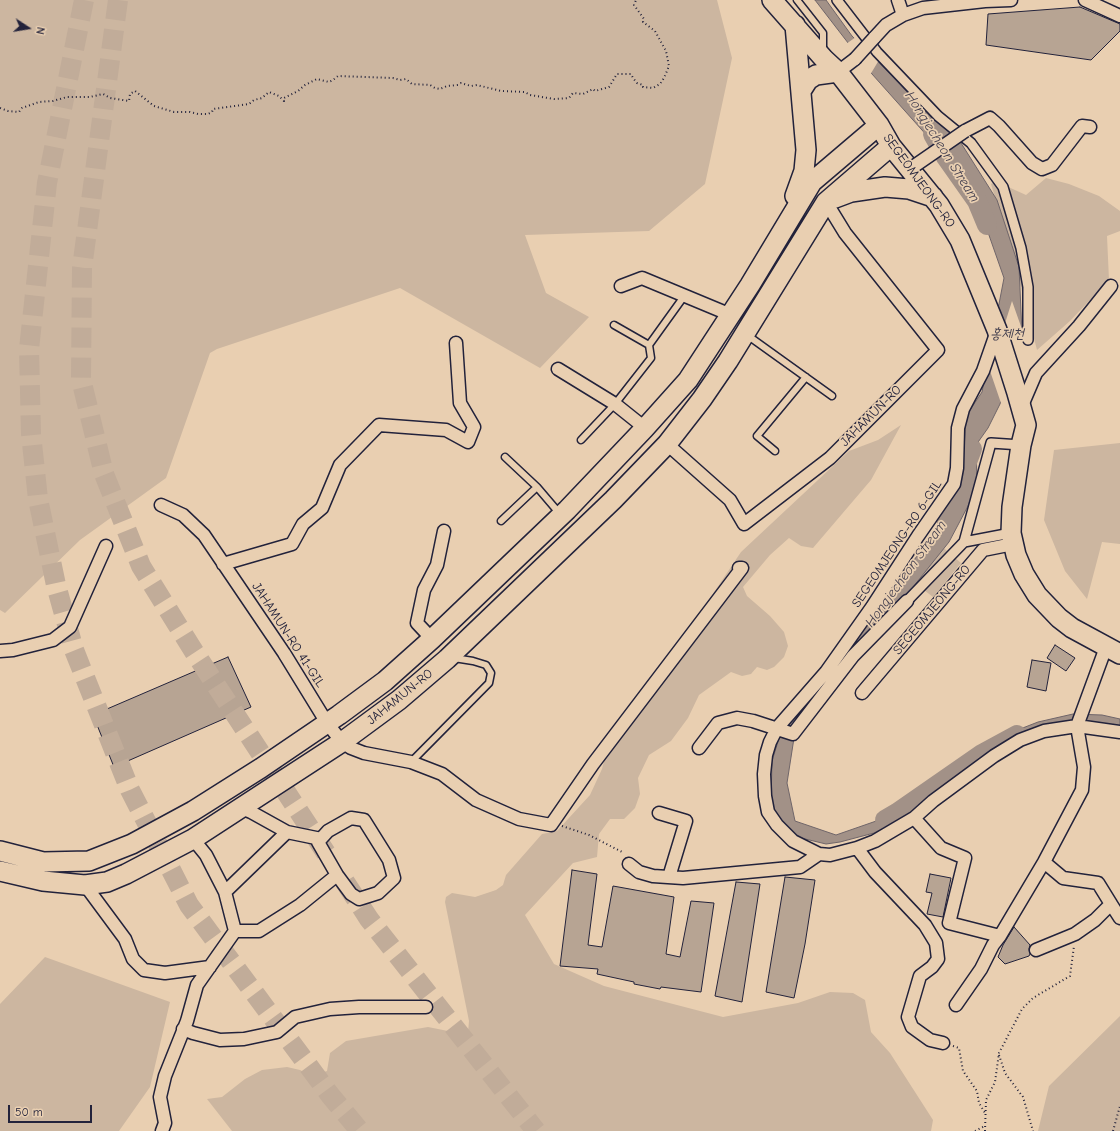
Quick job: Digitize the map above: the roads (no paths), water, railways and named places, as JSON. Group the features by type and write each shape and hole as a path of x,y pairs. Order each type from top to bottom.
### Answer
{"main road":[{"name":"SEGEOMJEONG-RO","path":"772,0 824,59 838,72 879,126 892,146 933,197 960,240 999,334 1019,400"},
{"path":"783,230 804,171 806,150 795,25"},
{"path":"801,91 808,80 816,75 838,72"},
{"name":"JAHAMUN-RO","path":"0,851 43,862 89,861 124,847 193,811 261,768 385,681 432,639 561,516 645,428 688,380 731,315 812,182 879,126"},
{"name":"JAHAMUN-RO","path":"0,871 43,881 86,885 107,882 126,874 193,839 342,742 400,700 449,657 613,500 666,444 702,399 746,333 826,202 892,146"},
{"path":"826,202 851,192 885,187 909,188 933,197"},
{"path":"1019,400 1026,425 1021,445 1012,507 1012,539 1020,564 1029,584 1059,618 1072,628 1113,651"}],"street":[{"path":"837,0 877,52 938,116 971,143 1003,187 1021,248 1028,287 1028,340"},
{"path":"898,0 903,15"},
{"path":"838,72 855,59 886,25 903,15 923,8 984,1 1011,0"},
{"path":"1085,0 1120,16"},
{"path":"910,169 965,131 990,118 1032,163 1042,169 1052,165 1082,126 1090,126"},
{"name":"JAHAMUN-RO","path":"666,444 730,500 744,524 830,458 938,350 845,233 826,202"},
{"path":"621,286 642,278 731,315"},
{"path":"1019,400 1036,373 1079,326 1112,286"},
{"name":"SEGEOMJEONG-RO 6-GIL","path":"819,854 793,841 777,826 768,812 765,796 764,774 768,749 777,728 826,672 872,607 954,484 957,468 958,428 963,409 983,371 999,334"},
{"path":"223,564 292,544 303,524 322,508 340,465 379,425 446,430 468,442 474,427 460,403 456,343"},
{"path":"558,369 615,404 645,428"},
{"path":"699,748 718,724 737,718 753,721 793,734 853,656 964,542 991,443 1021,445"},
{"name":"JAHAMUN-RO 41-GIL","path":"161,505 183,515 204,536 284,653 327,723 342,742"},
{"path":"432,639 417,624 424,590 437,565 444,531"},
{"path":"964,542 1012,539"},
{"name":"SEGEOMJEONG-RO","path":"862,693 983,550 1012,539"},
{"path":"0,651 13,650 53,640 70,627 106,546"},
{"path":"342,742 351,748 364,753 411,762 442,774 476,800 519,819 551,825 593,764 742,568 739,568"},
{"path":"956,1005 981,969 993,945 1000,936 1044,862 1082,790 1084,767 1077,726 1088,695 1113,651"},
{"path":"628,859 639,872 653,876 683,878 800,867 819,854 830,854 857,848 875,841 914,818 933,801 994,756 1020,740 1044,731 1077,726 1120,732"},
{"path":"241,808 287,832 321,839"},
{"path":"659,813 686,821 670,877"},
{"path":"351,818 364,820 388,860 394,878 378,893 359,899 350,894 337,875 318,842 328,831 351,818"},
{"path":"914,818 941,848 965,858 949,923 1000,936"},
{"path":"225,892 287,832"},
{"path":"162,1131 165,1123 160,1097 165,1076 184,1029 197,985 235,931 225,892 206,855 193,839"},
{"path":"857,848 875,872 925,926 936,943 938,959 932,967 920,976 908,1017 912,1027 930,1040 943,1043"},
{"path":"1044,862 1063,878 1098,883 1120,918"},
{"path":"235,931 259,931 300,905 337,875"},
{"path":"86,885 125,940 133,959 144,970 165,973 210,967"},
{"path":"1036,950 1075,934 1095,920 1111,904"},
{"path":"184,1029 220,1040 244,1039 277,1032 295,1017 330,1009 359,1007 426,1008"}],"lane":[{"path":"797,0 823,33 824,59"},
{"path":"581,440 615,404 651,358 649,345 685,296"},
{"path":"614,325 649,345"},
{"path":"746,333 832,396"},
{"path":"775,451 757,436 806,377"},
{"path":"505,457 536,487 561,516"},
{"path":"501,521 536,487"},
{"path":"411,762 489,683 491,673 486,665 449,657"}],"water":[{"name":"홍제천","path":"815,0 826,0 852,36 961,143 997,200 1019,267 1022,333 1000,404 988,428 976,445 977,482 968,506 949,542 909,592 898,620 858,659 794,738 787,783 795,821 836,835 882,819 919,800 970,766 1015,731 1038,722 1073,714 1102,715 1120,719 1120,729 1052,731 1017,744 917,812 874,833 826,844 797,837 777,820 771,801 772,761 781,732 808,697 866,632 883,619 891,590 937,530 962,485 966,416 982,392 1004,278 977,201 946,157 872,74"}],"waterway":[{"name":"Hongjecheon Stream","path":"933,134 946,157 977,201 987,225"},
{"name":"Hongjecheon Stream","path":"946,519 952,511 972,449"},
{"name":"Hongjecheon Stream","path":"825,681 904,578"},
{"name":"Hongjecheon Stream","path":"885,820 982,754 1017,735"}],"tunnel":[{"path":"84,0 47,183 29,349 31,434 38,499 56,585 74,650 130,790 189,905 330,1095 360,1131"},
{"path":"118,0 82,268 81,379 104,474 141,566 193,650 326,853"},
{"path":"345,882 369,919 536,1131"}]}
